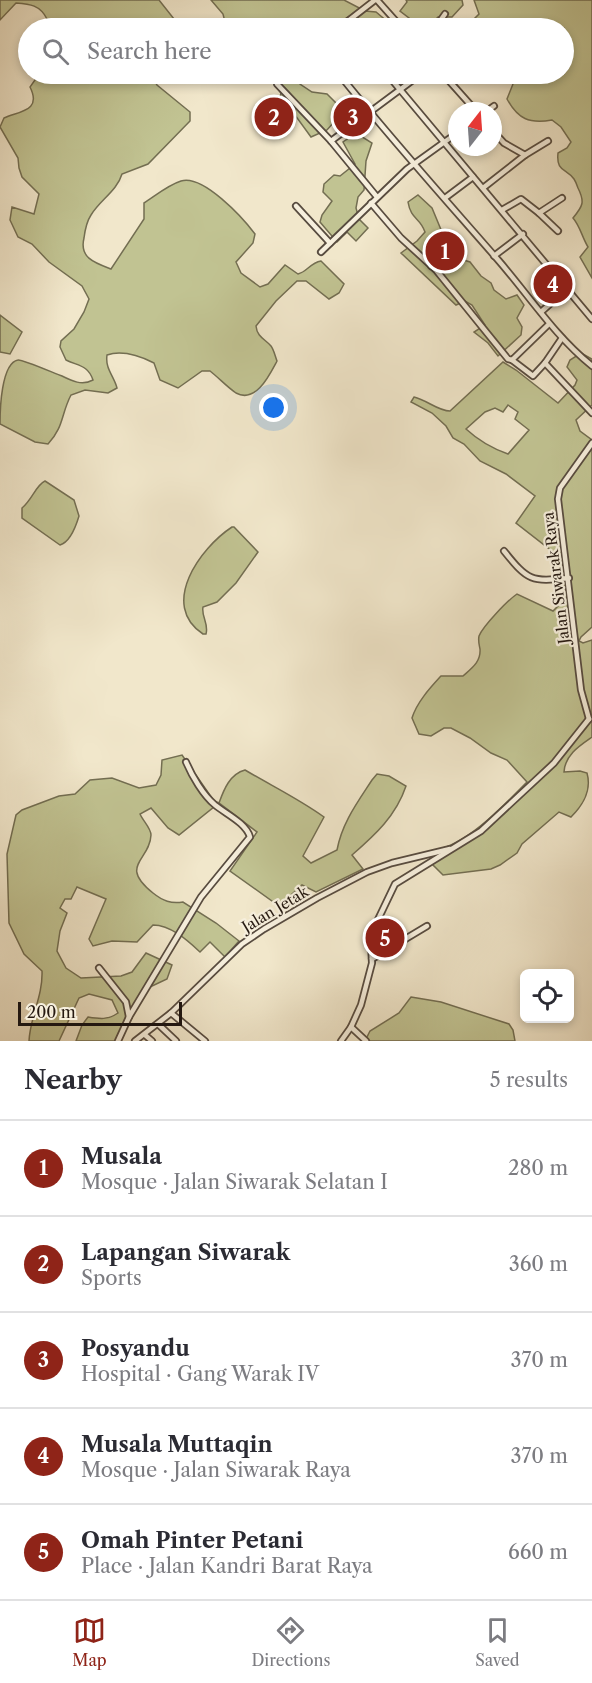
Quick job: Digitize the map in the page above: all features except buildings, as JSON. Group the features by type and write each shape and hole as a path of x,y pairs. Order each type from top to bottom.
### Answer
{"street":[{"path":"352,18 376,0 393,18"},
{"path":"443,18 446,14"},
{"path":"277,84 332,141 377,197"},
{"path":"347,84 542,312 549,324 592,366"},
{"path":"394,84 523,234 592,319"},
{"path":"332,141 406,84"},
{"path":"452,84 468,102"},
{"path":"321,252 370,203 415,163 448,139"},
{"path":"502,141 525,155"},
{"path":"483,188 494,182 525,155 548,141"},
{"path":"445,198 473,177"},
{"path":"539,213 562,198"},
{"path":"502,210 521,199 558,231"},
{"path":"370,203 401,238 431,266 504,356 532,376 545,363 562,338"},
{"path":"296,206 330,243"},
{"path":"494,256 523,234"},
{"path":"431,266 441,256"},
{"path":"542,312 567,289"},
{"path":"512,360 549,324"},
{"path":"545,363 592,413"},
{"name":"Jalan Siwarak Raya","path":"590,718 581,690 559,493 592,443"},
{"path":"504,551 532,579 543,581 569,578"},
{"path":"341,1041 351,1027 367,985 372,958 372,932 394,884 481,831 554,763 590,718"},
{"path":"118,1041 129,1017 201,897 250,837 247,830 214,804 186,762"},
{"name":"Jalan Jetak","path":"135,1041 171,1013 242,944 264,928 367,872 392,863 456,847"},
{"path":"372,958 427,926"},
{"path":"99,968 126,1002 129,1017"},
{"path":"171,1013 205,1041"},
{"path":"158,1024 176,1041"},
{"path":"351,1027 366,1041"},
{"path":"145,1035 152,1041"}],"green space":[{"path":"0,0 159,0 173,18 46,18 34,6 16,3 0,20"},
{"path":"211,0 344,0 365,11 376,12 383,18 224,18"},
{"path":"406,0 462,0 463,5 452,17 409,18 400,11 407,2"},
{"path":"474,0 592,0 592,278 580,257 588,247 573,218 581,207 582,197 574,179 560,167 558,159 558,153 567,148 571,142 561,127 552,120 537,121 525,118 515,111 507,99 513,84 574,84 574,18 475,18 479,14"},
{"path":"32,84 156,84 190,112 190,121 148,164 122,174 120,180 91,215 86,226 83,245 90,259 111,269 144,219 144,203 171,185 181,181 190,181 211,190 255,234 253,243 236,262 241,273 260,287 268,284 285,265 298,274 321,261 344,284 339,293 329,299 306,281 297,281 276,301 256,326 260,335 272,348 277,361 266,380 256,391 243,395 236,393 210,371 202,371 178,388 160,380 154,363 131,354 119,353 107,355 108,368 117,388 108,393 85,390 71,395 60,426 48,444 35,442 0,424 5,378 12,363 18,360 77,382 85,383 93,380 88,371 66,360 60,347 61,341 74,329 89,299 82,286 49,262 32,244 18,237 10,220 12,207 34,214 39,194 22,177 18,158 0,127 4,118 31,106 33,95 30,87"},
{"path":"274,84 300,84 312,92 327,94 344,111 327,130 311,137 295,115 269,136 254,119 280,97 281,93"},
{"path":"356,133 372,143 366,161 364,190 358,197 356,208 359,219 368,228 356,241 347,232 337,242 320,222 332,201 323,192 324,184 334,175 340,176 355,164 343,142"},
{"path":"418,195 432,208 444,237 436,252 446,262 457,258 470,262 481,276 491,283 494,290 506,299 517,295 524,305 517,318 522,327 521,335 498,356 488,343 474,332 485,325 472,305 465,301 456,305 401,253 425,232 411,212 408,202"},
{"path":"0,315 22,332 10,354 0,352"},
{"path":"581,353 592,359 592,405 576,420 580,431 592,440 592,627 579,641 583,643 592,640 592,737 570,756 564,772 587,773 587,792 583,803 571,817 559,812 522,844 517,853 500,865 491,869 443,875 433,865 436,850 461,840 497,812 527,782 507,760 491,753 451,728 444,728 431,736 419,734 412,718 414,712 428,690 441,676 463,676 475,664 480,654 479,636 481,632 517,594 553,611 564,600 562,559 516,523 535,496 506,474 480,461 464,444 453,438 446,426 432,413 411,402 414,397 450,411 503,362 558,403 577,380 567,367 570,360","holes":["508,405 518,412 515,419 529,430 508,454 486,444 466,429 485,412 495,408 503,412"]},
{"path":"45,481 74,500 79,516 70,537 60,545 22,518 22,508"},
{"path":"232,527 258,552 236,583 217,602 203,607 207,630 206,634 203,634 190,622 184,608 184,593 197,562 220,536"},
{"path":"182,755 214,801 219,803 179,835 168,828 151,808 140,814 151,835 146,851 138,863 138,876 143,884 160,898 175,903 183,902 239,941 225,957 210,942 200,952 173,931 153,925 137,942 112,941 93,946 89,939 106,899 77,887 71,899 65,899 60,908 67,913 60,931 57,951 66,968 81,978 121,976 132,972 146,953 172,965 167,979 144,988 116,1041 76,1041 88,1017 104,1018 118,1013 112,1000 89,994 79,998 59,1041 29,1041 41,989 42,971 24,954 9,923 7,854 16,815 22,810 59,796 75,794 90,780 112,778 139,788 156,785 161,775 162,760"},
{"path":"245,770 315,810 324,817 303,856 311,863 337,850 342,831 351,813 377,774 389,776 406,786 391,816 352,855 363,869 316,892 302,885 279,906 230,871 257,832 219,803 225,787 235,775"},
{"path":"411,997 441,1002 509,1024 515,1041 365,1041 370,1031 399,1013"}],"place":[{"name":"Lapangan Siwarak","path":"274,117"},
{"name":"Posyandu","path":"353,117"},
{"name":"Musala","path":"445,251"},
{"name":"Musala Muttaqin","path":"553,284"},
{"name":"Omah Pinter Petani","path":"385,938"}]}
